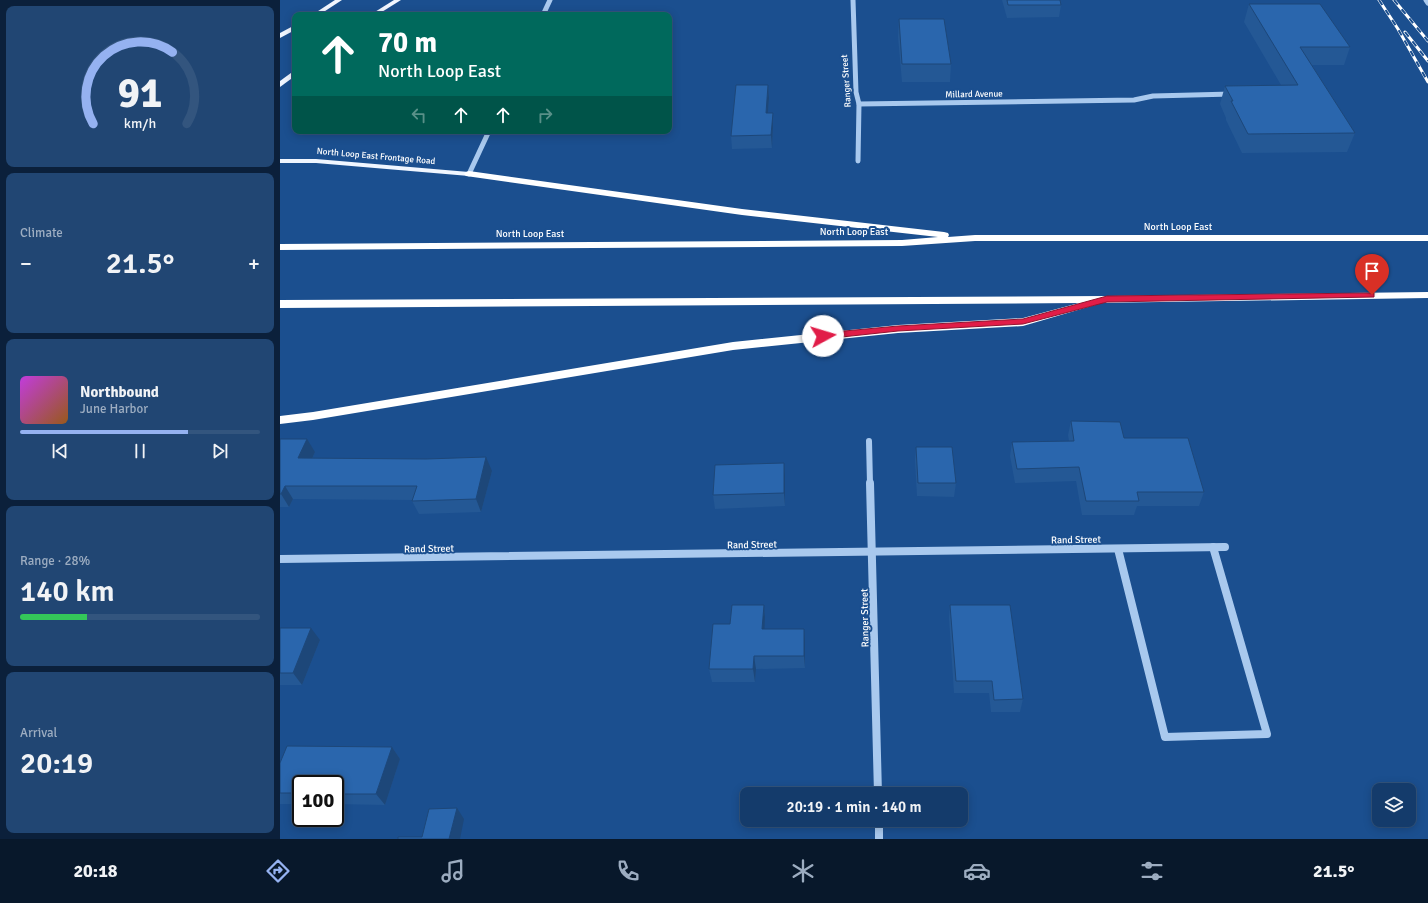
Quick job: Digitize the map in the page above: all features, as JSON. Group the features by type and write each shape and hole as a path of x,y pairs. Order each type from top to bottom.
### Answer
{"highway":[{"path":"469,174 742,212 975,238"},
{"name":"North Loop East","path":"280,247 902,243 975,238 1428,238"},
{"path":"280,304 1107,299 1329,295 1428,295"},
{"path":"280,420 321,415 733,346 898,329 1023,322 1107,299"}],"main road":[{"path":"320,12 339,0"},
{"path":"378,12 398,0"},
{"path":"280,36 292,29"},
{"path":"280,85 292,75"},
{"name":"North Loop East Frontage Road","path":"280,161 316,161 469,174"}],"street":[{"path":"544,12 550,0"},
{"name":"Ranger Street","path":"853,0 856,92 859,104 858,161"},
{"name":"Millard Avenue","path":"859,104 1134,100 1153,96 1236,94"},
{"path":"469,174 488,134"},
{"name":"Ranger Street","path":"869,441 878,787"},
{"path":"1118,549 1164,737 1267,734 1213,547"},
{"name":"Rand Street","path":"280,559 1225,547"},
{"path":"879,827 879,839"}],"building":[{"path":"1007,0 1060,0 1061,5 1008,5"},
{"path":"1249,4 1320,4 1350,47 1300,47 1355,133 1248,134 1225,86 1298,85"},
{"path":"899,19 944,19 951,64 902,64"},
{"path":"736,85 768,85 766,113 773,113 771,135 731,136"},
{"path":"1071,421 1120,422 1124,438 1188,438 1204,492 1137,492 1139,501 1086,501 1079,467 1017,469 1012,442 1074,441"},
{"path":"280,439 307,439 298,458 426,459 486,457 476,499 412,501 417,486 285,486 280,494"},
{"path":"916,447 952,447 956,483 918,483"},
{"path":"784,463 784,493 713,495 715,465"},
{"path":"732,605 764,605 762,629 804,629 804,656 754,656 753,669 709,669 713,624 730,624"},
{"path":"950,605 1010,605 1023,699 994,700 992,681 956,681"},
{"path":"280,628 311,628 293,673 280,673"},
{"path":"287,746 392,747 376,794 344,794 344,775 292,775 292,793 280,793 280,763"},
{"path":"457,808 449,839 398,839 398,837 422,837 429,809"}],"railway":[{"path":"1379,0 1398,29 1428,82"},
{"path":"1394,0 1428,41"},
{"path":"1405,32 1428,61"}],"route":[{"path":"823,336 898,329 1023,322 1107,299 1372,295"}]}
